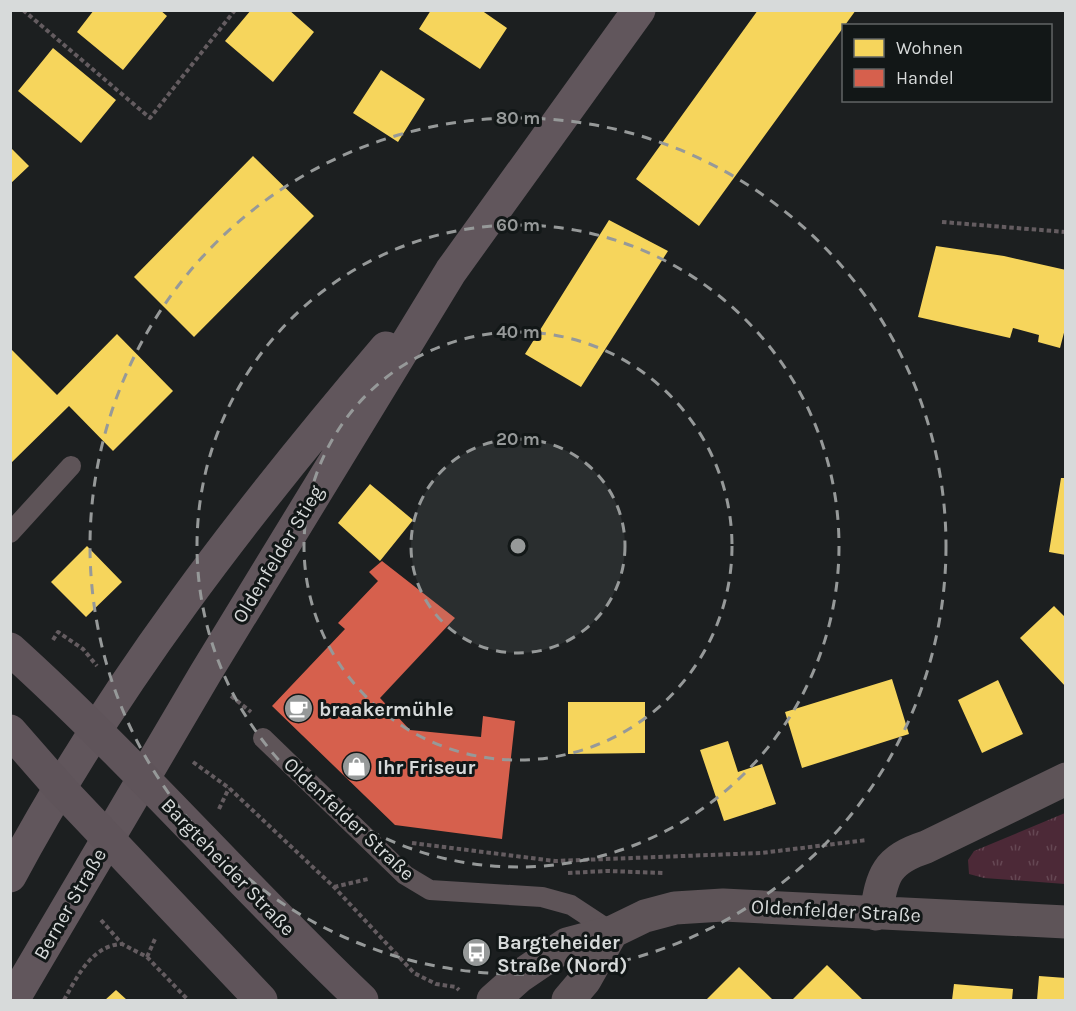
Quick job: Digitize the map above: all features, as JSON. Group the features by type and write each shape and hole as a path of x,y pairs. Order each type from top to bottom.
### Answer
{"main road":[{"name":"Oldenfelder Stieg","path":"96,732 146,656 257,502 451,271 639,10"},
{"name":"Oldenfelder Stieg","path":"108,839 142,779 451,271"},
{"name":"Bargteheider Straße","path":"10,649 96,732 281,923 362,1000"},
{"path":"10,732 261,1000"},
{"path":"10,876 60,788 96,732"},
{"name":"Berner Straße","path":"13,1000 108,839"}],"street":[{"path":"876,914 881,881 908,853 926,847 1065,779"},
{"name":"Oldenfelder Straße","path":"494,1000 520,976 567,944 612,932 645,916 675,908 723,905 1065,922"},
{"path":"568,1000 585,980 612,932"}],"lane":[{"path":"10,533 71,466"},
{"name":"Oldenfelder Straße","path":"263,738 405,875 430,890 542,897 571,905 612,932"}],"path":[{"path":"23,10 150,118 235,10"},
{"path":"942,222 1065,232"},
{"path":"49,646 58,632 83,649"},
{"path":"220,807 229,788 334,887 414,972 436,984 456,987"},
{"path":"408,842 555,861 761,853 877,838"},
{"path":"334,887 371,878"},
{"path":"112,933 122,944 147,957 188,1000"},
{"path":"64,1000 92,958 110,945 122,944"},
{"path":"147,957 152,946"}],"green space":[{"path":"1065,813 1065,884 984,878 969,874 968,860 974,851"}],"building: Wohnen":[{"path":"94,10 160,10 167,16 123,70 77,32"},
{"path":"251,10 289,10 314,32 273,82 225,41"},
{"path":"431,10 481,10 507,28 480,69 419,29"},
{"path":"758,10 856,10 846,24 842,24 842,29 699,226 636,179"},
{"path":"53,48 116,100 81,143 18,91"},
{"path":"381,70 425,99 398,142 353,113"},
{"path":"10,147 29,166 10,184"},
{"path":"253,156 314,216 194,337 134,277"},
{"path":"609,220 668,251 581,387 525,354"},
{"path":"936,246 1004,256 1066,270 1066,325 1060,348 1038,342 1039,335 1013,328 1010,338 918,317"},
{"path":"117,334 173,391 113,451 69,406 10,464 10,348 57,395"},
{"path":"1061,478 1066,478 1066,555 1049,552"},
{"path":"370,484 413,520 380,561 338,523"},
{"path":"87,546 122,582 86,617 51,582"},
{"path":"1054,606 1066,618 1066,687 1020,638"},
{"path":"892,679 909,734 802,768 785,712"},
{"path":"998,680 1023,734 982,753 958,700"},
{"path":"568,702 645,702 645,753 568,754"},
{"path":"728,741 738,772 762,764 776,804 724,821 700,750"},
{"path":"827,965 863,1000 792,1000"},
{"path":"739,967 773,1000 706,1000"},
{"path":"1039,976 1066,978 1066,1000 1037,1000"},
{"path":"954,984 1013,989 1012,1000 952,1000"},
{"path":"116,990 127,1000 105,1000"}],"building: Handel":[{"path":"382,561 455,618 380,698 410,730 481,737 483,716 515,721 502,839 395,825 272,706 345,629 338,623 378,581 369,572"}],"place":[{"name":"braakermühle","path":"298,709"},
{"name":"Ihr Friseur","path":"356,767"},
{"name":"Bargteheider Straße (Nord)","path":"476,953"}]}
